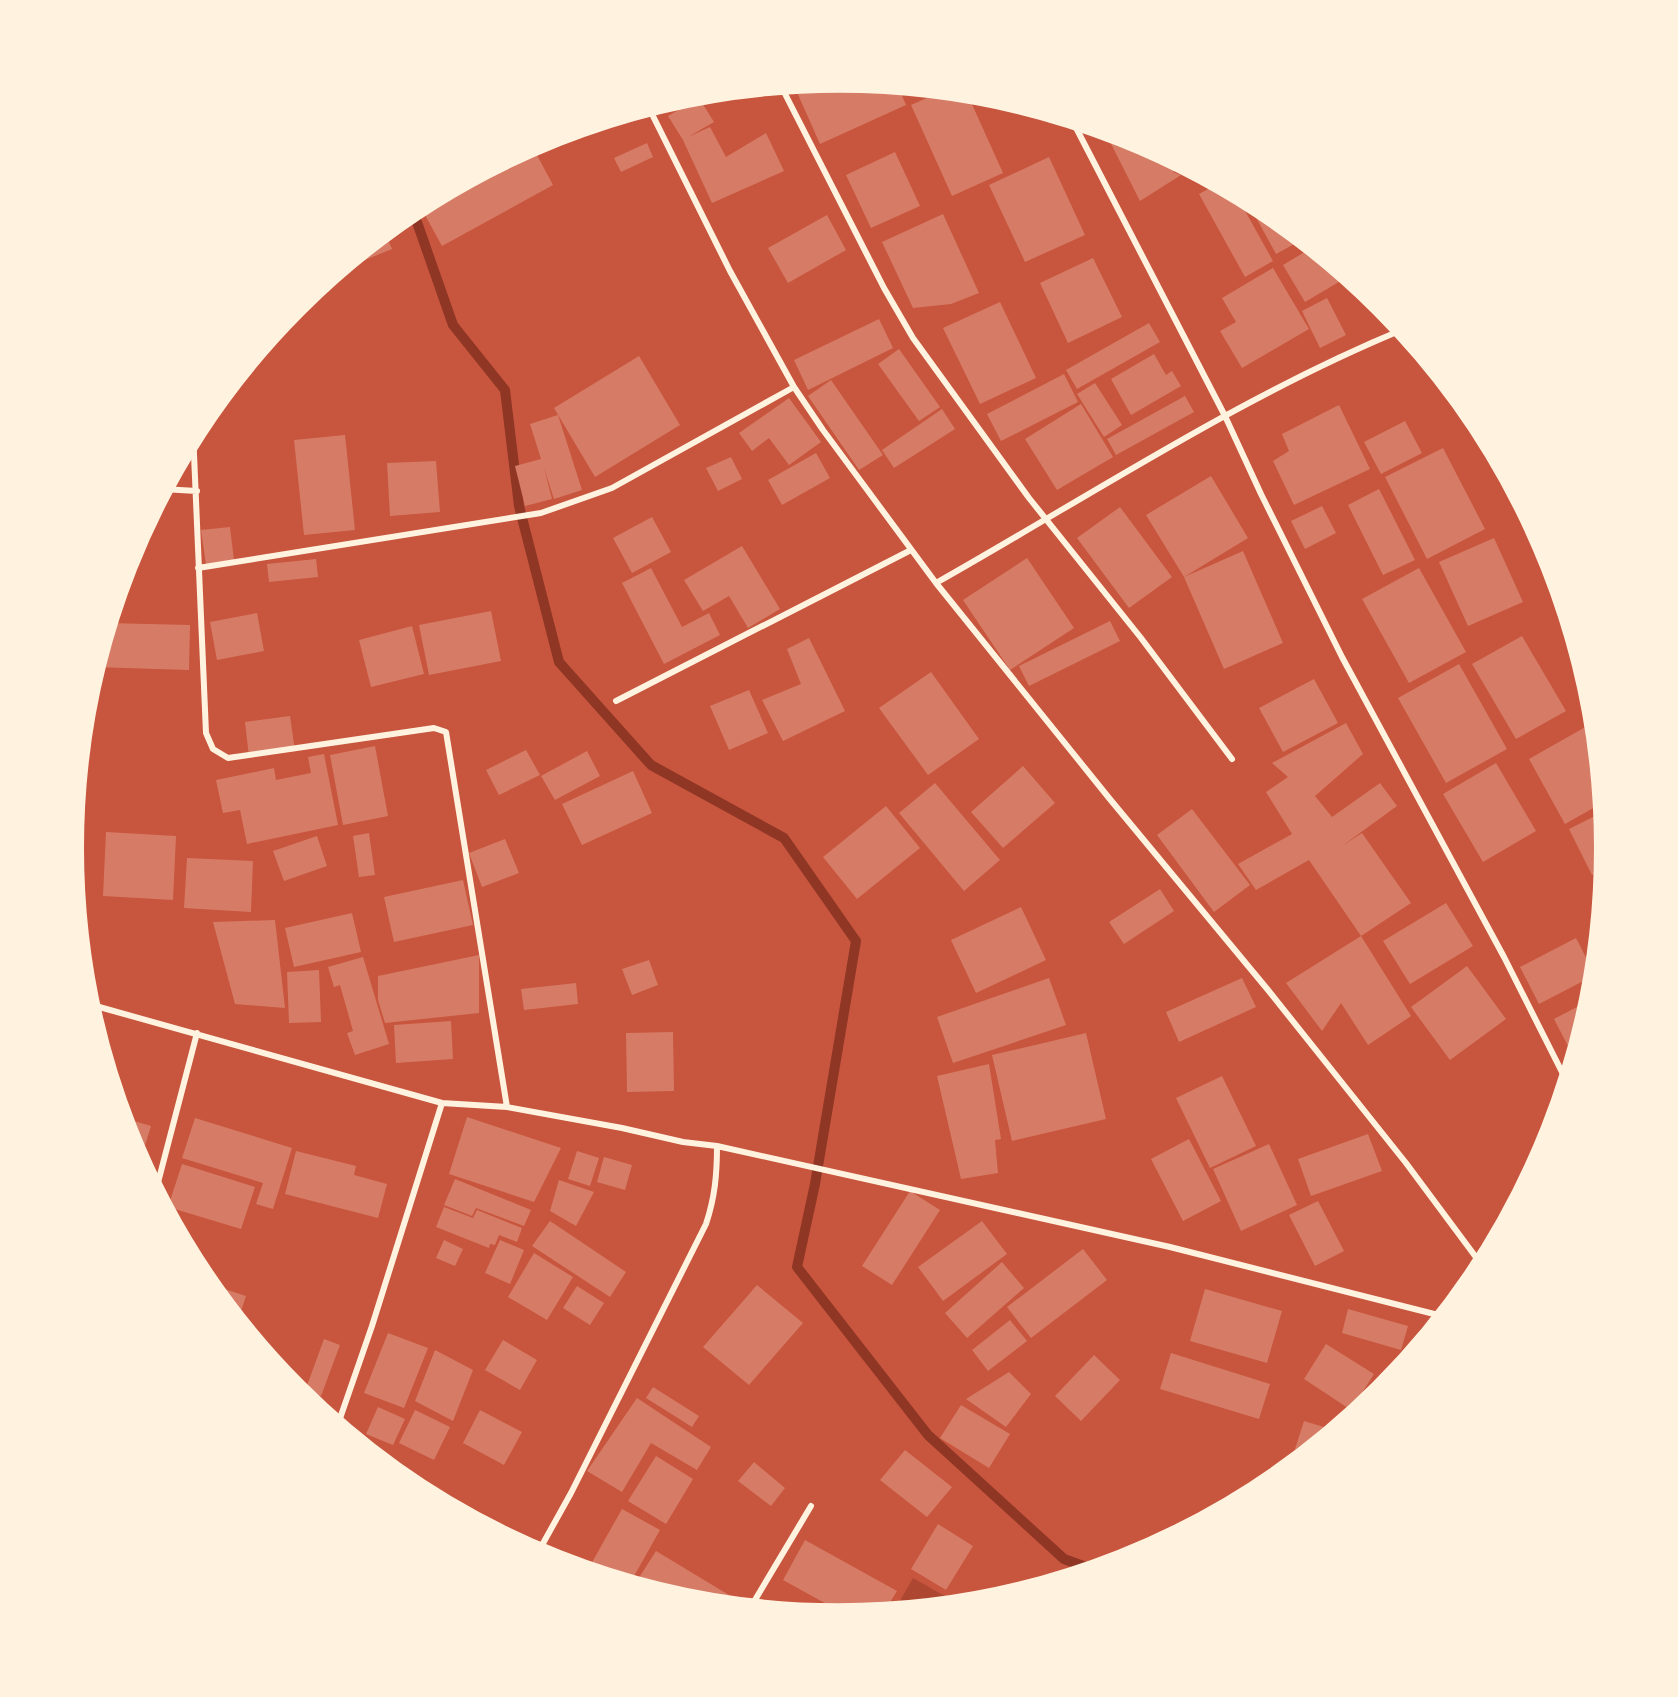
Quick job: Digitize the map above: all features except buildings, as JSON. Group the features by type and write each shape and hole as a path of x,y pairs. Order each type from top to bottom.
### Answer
{"street":[{"path":"784,91 884,288 913,338 1029,498 1141,638 1232,759"},
{"path":"651,113 730,271 794,387 911,550 1109,798 1407,1163 1478,1259"},
{"path":"1076,127 1225,416 1342,657 1504,957 1564,1075"},
{"path":"936,583 1046,518 1307,371 1395,332"},
{"path":"198,568 541,513 612,488 672,457 794,387"},
{"path":"195,447 206,733 213,749 228,758 434,728 446,732 507,1107"},
{"path":"170,489 197,491"},
{"path":"616,701 911,550"},
{"path":"96,1006 442,1103 507,1107 622,1128 683,1142 717,1146 1159,1244 1439,1315"},
{"path":"158,1183 197,1033"},
{"path":"339,1421 372,1326 442,1103"},
{"path":"541,1547 571,1493 706,1224 714,1202 717,1146"},
{"path":"752,1603 812,1506"}],"shaded area":[{"path":"913,1578 951,1600 938,1602 897,1605"}],"waterway":[{"path":"416,218 453,325 505,390 519,506 559,662 651,765 784,838 856,941 815,1184 797,1267 928,1435 1064,1559 1086,1567"}]}
